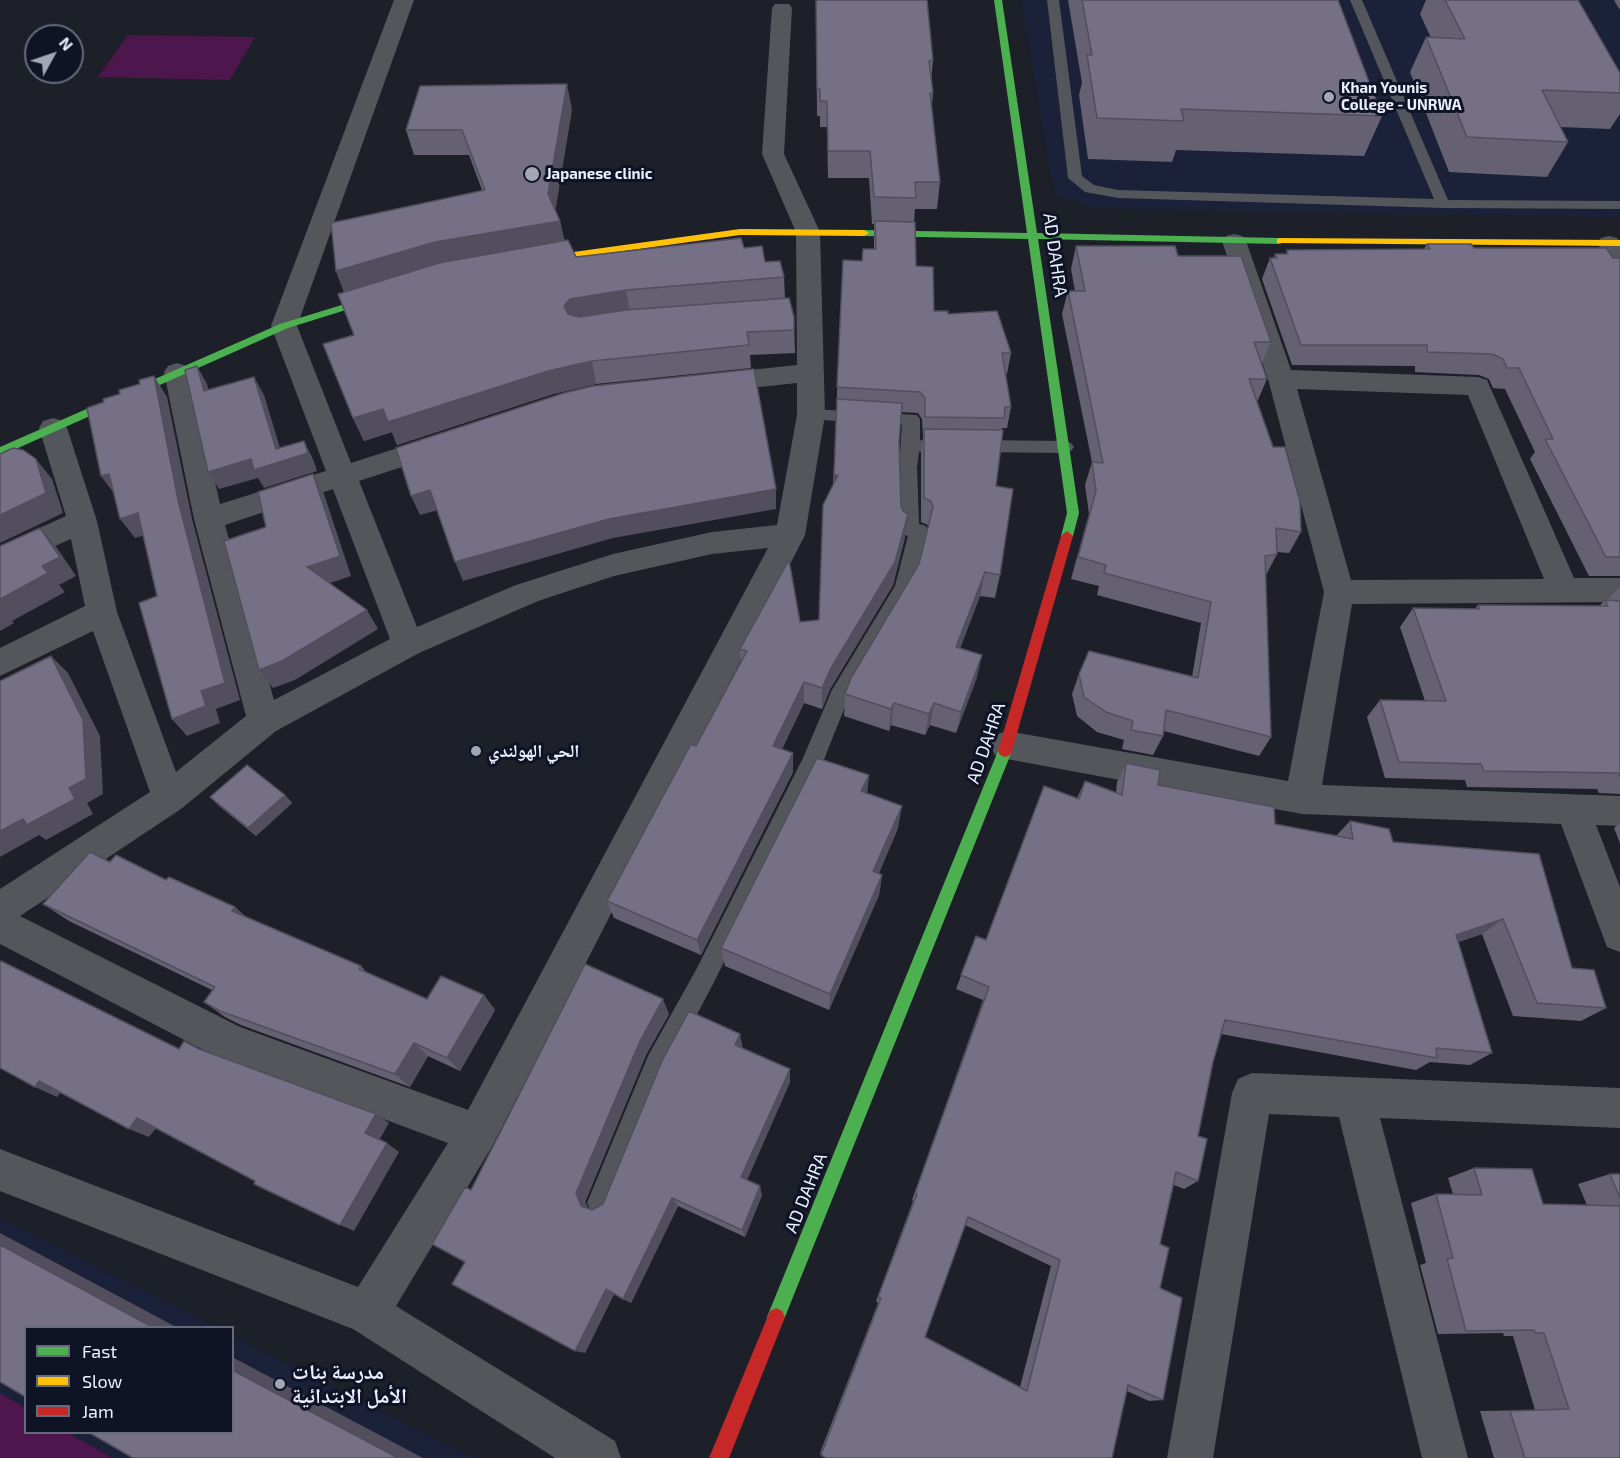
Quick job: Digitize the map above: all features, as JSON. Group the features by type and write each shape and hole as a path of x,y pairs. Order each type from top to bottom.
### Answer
{"street":[{"path":"404,0 284,326 408,644"},
{"name":"AD DAHRA","path":"718,1458 1007,745 1073,513 998,0"},
{"path":"367,1313 477,1134 790,535 811,415 809,373 798,309 808,232 773,154 782,8"},
{"path":"514,264 740,232 1034,235 1616,248"},
{"path":"1234,240 1281,379 1339,592 1302,799"},
{"path":"0,452 284,326 398,291"},
{"path":"177,372 209,519 264,721"},
{"path":"691,386 809,373"},
{"path":"1281,379 1478,386 1564,591"},
{"path":"53,428 82,521 102,612 169,798"},
{"path":"209,519 465,436"},
{"path":"0,559 82,521"},
{"path":"0,909 169,798 264,721 408,644 527,593 613,565 712,543 790,535"},
{"path":"1339,592 1620,590"},
{"path":"0,663 102,612"},
{"path":"1007,745 1302,799 1620,811"},
{"path":"1573,810 1620,935"},
{"path":"0,925 231,1043 477,1134"},
{"path":"1190,1458 1252,1093 1620,1108"},
{"path":"1354,1097 1445,1458"},
{"path":"0,1170 367,1313 598,1458"}],"lane":[{"path":"1053,0 1075,178 1090,189 1118,194 1443,204 1620,205"},
{"path":"1356,0 1443,204"},
{"path":"600,1203 657,1065 705,976 803,780 839,696 904,587 919,531 910,529 908,467 911,419 811,415"},
{"path":"911,446 934,446"},
{"path":"958,446 1065,447"}],"shaded area":[{"name":"Khan Younis College - UNRWA","path":"1021,0 1620,0 1620,217 1096,208 1054,193"},
{"path":"128,35 255,37 230,80 98,77"},
{"name":"مدرسة بنات الأمل الابتدائية","path":"0,1218 214,1326 24,1326 24,1434 234,1434 234,1337 474,1458 0,1458"},
{"path":"0,1393 24,1407 24,1434 70,1434 113,1458 0,1458"}],"building":[{"path":"816,0 927,0 933,61 929,61 933,93 930,93 940,182 915,182 916,198 874,197 870,151 828,151 827,101 820,101 820,89 817,89"},
{"path":"1082,0 1338,0 1382,116 1181,109 1184,121 1097,118 1087,55 1092,55"},
{"path":"1445,0 1578,0 1620,73 1620,93 1542,90 1568,142 1467,137 1426,37 1465,39"},
{"path":"567,84 548,194 560,221 435,242 336,271 331,223 485,190 462,130 406,130 420,86"},
{"path":"875,221 915,222 916,266 933,267 934,311 948,311 948,314 997,311 1011,353 1002,353 1011,407 1005,407 1004,418 925,417 925,398 920,392 837,387 843,260 862,261 863,249 876,249"},
{"path":"741,238 744,248 762,246 765,262 780,261 784,277 626,290 570,299 564,306 568,314 579,317 626,310 789,298 794,317 794,330 747,332 749,345 592,361 548,371 388,422 383,409 353,418 323,344 354,335 338,294 439,263 568,240 576,257"},
{"path":"1427,244 1471,244 1474,248 1606,248 1613,258 1620,258 1620,557 1606,557 1545,439 1553,439 1519,368 1507,368 1503,359 1492,354 1427,352 1427,345 1301,345 1270,258 1277,258 1275,254 1288,254 1287,250 1430,249"},
{"path":"1076,246 1175,246 1178,256 1241,256 1271,342 1254,342 1267,379 1249,379 1273,447 1285,447 1300,502 1301,532 1276,528 1277,554 1265,556 1271,737 1166,710 1163,736 1131,730 1133,721 1106,712 1084,697 1079,674 1089,651 1198,678 1211,602 1104,573 1106,565 1078,557 1096,491 1092,462 1103,463 1068,291 1085,291"},
{"path":"197,366 204,391 254,377 276,449 304,441 308,453 254,470 251,459 208,472 185,370"},
{"path":"754,369 776,489 609,519 455,562 430,490 411,496 396,448 564,393 593,386"},
{"path":"154,376 178,500 225,683 201,691 206,706 172,719 139,603 157,596 138,513 120,519 109,474 101,476 87,408 104,402 103,399 120,394 119,390 140,384 139,380"},
{"path":"837,399 902,403 899,443 901,506 908,514 895,562 831,668 822,688 804,682 773,746 793,753 697,940 607,901 691,744 696,746 747,651 740,649 789,560 800,622 819,620 823,505 838,475 834,476"},
{"path":"924,429 1003,430 996,486 1013,489 1000,575 985,572 956,647 982,655 961,712 934,703 929,714 894,703 891,709 845,694 851,678 919,564 933,507 931,501 924,498"},
{"path":"13,448 23,450 36,459 46,493 0,515 0,454"},
{"path":"313,474 340,556 307,567 367,610 282,661 259,670 224,541 266,527 258,492"},
{"path":"40,528 60,557 42,566 48,573 0,599 0,546"},
{"path":"1605,600 1620,601 1620,777 1618,773 1484,771 1481,764 1399,762 1380,700 1446,701 1413,608 1480,609 1478,605 1608,606"},
{"path":"51,656 83,720 86,779 69,788 75,799 27,825 23,819 0,831 0,681"},
{"path":"817,758 869,775 861,791 902,806 873,871 882,875 830,994 721,948"},
{"path":"1126,763 1160,770 1158,785 1274,807 1275,824 1353,839 1350,821 1389,829 1393,842 1539,854 1572,968 1594,970 1606,1008 1537,1003 1503,919 1456,935 1492,1053 1436,1048 1437,1058 1225,1020 1213,1062 1198,1136 1207,1139 1198,1181 1176,1172 1160,1244 1169,1248 1160,1288 1182,1298 1163,1400 1128,1385 1112,1458 826,1458 821,1455 881,1298 878,1297 917,1194 915,1193 989,987 961,975 976,936 986,940 1044,786 1079,799 1085,781 1122,795","holes":["968,1217 1060,1260 1027,1391 925,1337"]},
{"path":"247,765 285,795 248,828 210,797"},
{"path":"90,852 110,862 116,855 166,880 169,877 235,907 232,911 361,966 359,969 427,999 441,976 484,995 447,1058 414,1043 395,1074 220,1011 204,1002 215,987 43,904"},
{"path":"1,961 179,1049 184,1041 199,1049 376,1114 365,1133 387,1143 340,1225 254,1184 255,1181 137,1118 129,1129 39,1081 35,1087 0,1068"},
{"path":"585,964 663,999 640,1041 576,1193 581,1206 592,1210 603,1204 662,1061 689,1011 740,1034 735,1045 790,1069 741,1177 760,1186 742,1230 672,1198 623,1299 606,1289 575,1351 452,1284 465,1262 432,1244 465,1187 471,1190"},
{"path":"1474,1168 1532,1169 1543,1204 1620,1206 1620,1458 1525,1458 1510,1411 1569,1409 1544,1333 1535,1333 1534,1330 1466,1331 1447,1259 1453,1258 1436,1194 1482,1195"},
{"path":"1610,1174 1620,1174 1620,1198"},
{"path":"0,1245 150,1326 24,1326 24,1396 0,1382"},
{"path":"234,1371 398,1458 133,1458 91,1434 234,1434"}],"traffic: fast":[{"path":"998,0 1073,513 1067,536"},
{"path":"864,233 1280,241"},
{"path":"0,452 284,326 387,294"},
{"path":"776,1317 1005,751"}],"traffic: slow":[{"path":"530,261 740,232 864,233"},
{"path":"1280,241 1620,243"}],"traffic: jam":[{"path":"1005,751 1067,536"},
{"path":"719,1458 776,1317"}],"place":[{"name":"Khan Younis College - UNRWA","path":"1329,97"},
{"name":"Japanese clinic","path":"532,174"},
{"name":"الحي الهولندي","path":"476,751"},
{"name":"مدرسة بنات الأمل الابتدائية","path":"280,1384"}]}
